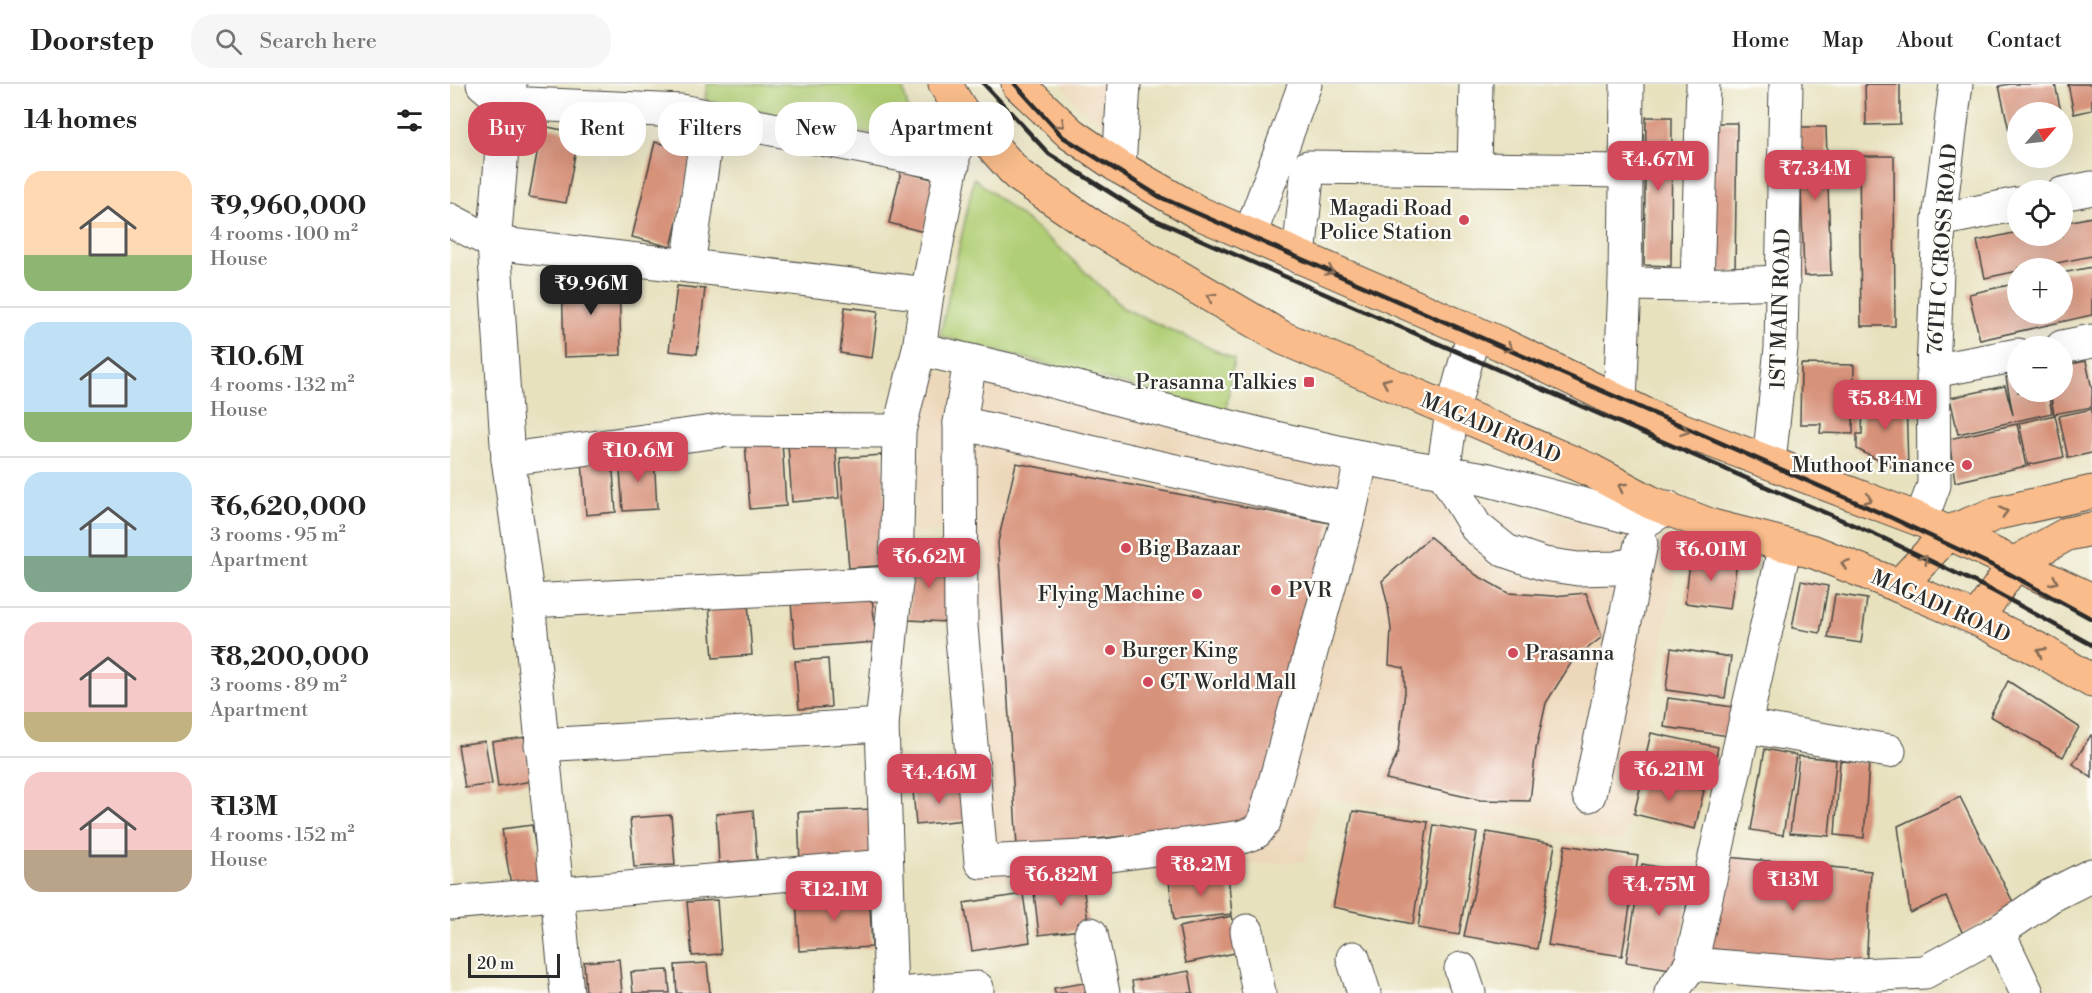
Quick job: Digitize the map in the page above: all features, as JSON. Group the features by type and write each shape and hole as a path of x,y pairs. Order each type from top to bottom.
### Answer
{"main road":[{"name":"MAGADI ROAD","path":"945,84 956,102"},
{"path":"1018,84 1071,134 1119,167 1199,213 1474,332 1659,422 1935,526 2092,600"},
{"name":"MAGADI ROAD","path":"1001,156 1018,175 1097,229 1283,338 1590,471 1650,502 1656,514 1814,552 1977,619 2042,651 2092,681"},
{"path":"1899,586 1935,526 2092,492"},
{"path":"1977,619 2015,563 2067,534 2092,529"}],"street":[{"path":"1119,167 1124,84"},
{"path":"1250,235 1305,84"},
{"path":"1474,169 1476,84"},
{"path":"1620,402 1625,284 1627,84"},
{"path":"1696,285 1702,84"},
{"name":"1ST MAIN ROAD","path":"1769,462 1781,348 1786,84"},
{"name":"76TH C CROSS ROAD","path":"1935,526 1933,371 1939,220 1956,84"},
{"path":"567,993 528,601 508,459 494,243 499,90 664,102"},
{"path":"763,121 953,165"},
{"path":"688,266 691,156"},
{"path":"891,993 882,725 896,583 899,431 919,349 927,294 955,156"},
{"path":"1299,257 1308,168 1626,171"},
{"path":"2073,192 2092,188"},
{"path":"1939,220 2007,206"},
{"path":"450,220 494,243 927,294"},
{"path":"1625,284 1696,285 1782,282"},
{"path":"1474,332 1452,412 1443,472 1476,527 1506,551 1544,564 1578,569 1615,568 1637,562"},
{"path":"2073,345 2092,341"},
{"path":"919,349 1362,457 1485,479 1656,514 1637,562 1589,795"},
{"path":"1933,371 2007,357"},
{"path":"970,361 960,423 961,626 981,862 1104,855 1242,837 1256,832 1264,822 1350,510 1362,457"},
{"path":"960,423 1350,510"},
{"path":"508,459 727,430 899,431"},
{"path":"1671,993 1691,964 1785,544"},
{"path":"528,601 896,583"},
{"path":"541,745 882,725"},
{"path":"1745,726 1889,751"},
{"path":"450,903 558,896 886,866"},
{"path":"1691,964 1838,976 1925,972 1998,932 2050,896 2092,875"},
{"path":"1247,931 1259,993"},
{"path":"1998,932 2027,993"},
{"path":"1091,934 1103,993"},
{"path":"1353,958 1364,993"},
{"path":"910,993 977,988 977,993"}],"shaded area":[{"path":"1062,84 1136,84 1135,144 1080,108"},
{"path":"929,370 1681,546 1624,842 1320,797 1305,861 980,880 960,531 912,532"}],"green space":[{"path":"707,84 902,84 906,102 869,102 869,133 857,131 857,102 775,102 775,114 763,112 763,102 705,100"},
{"path":"974,178 1060,248 1123,308 1234,359 1226,411 940,336"}],"building":[{"path":"1865,84 1900,84 1900,124 1866,125"},
{"path":"2055,84 2059,102 2007,102 2007,121 1999,86"},
{"path":"2068,84 2092,84 2092,110 2074,114"},
{"path":"1646,117 1672,117 1671,266 1644,265"},
{"path":"1710,123 1737,123 1735,272 1709,271"},
{"path":"547,127 559,129 559,156 575,156 566,203 529,197 537,156 547,156"},
{"path":"1799,127 1826,127 1831,275 1804,276"},
{"path":"655,142 658,143 658,156 693,156 671,247 632,237"},
{"path":"1859,156 1894,156 1895,326 1861,326"},
{"path":"901,171 936,180 924,232 889,223"},
{"path":"2092,217 2092,256 2073,260 2007,258 2007,273 1985,278 1977,241 2007,234 2007,246 2073,246 2073,221"},
{"path":"2092,267 2092,315 2073,319 2073,271"},
{"path":"619,276 621,355 564,357 562,277"},
{"path":"2007,285 2007,324 2052,324 1980,340 1969,294"},
{"path":"677,286 705,289 697,354 669,351"},
{"path":"845,307 878,311 872,358 840,353"},
{"path":"2086,361 2092,389 2092,407 2054,414 2052,402 2073,402 2073,364"},
{"path":"1801,364 1854,365 1853,434 1820,433 1821,424 1800,424"},
{"path":"2005,386 2007,402 2009,402 2013,415 2011,402 2050,402 2052,413 1958,434 1950,398"},
{"path":"1885,395 1885,401 1906,400 1908,467 1893,468 1857,449 1857,434 1862,434 1863,397"},
{"path":"2092,409 2092,453 2068,458 2059,416"},
{"path":"2055,415 2064,457 2028,465 2019,423"},
{"path":"2017,424 2026,466 1955,482 1949,439"},
{"path":"782,440 786,506 750,509 745,443"},
{"path":"835,442 839,498 792,502 788,445"},
{"path":"654,455 657,509 623,511 619,457"},
{"path":"882,455 890,565 849,568 840,458"},
{"path":"612,459 616,512 586,515 582,461"},
{"name":"GT World Mall","path":"1016,463 1330,523 1253,823 1017,847 998,542"},
{"path":"1430,537 1476,575 1508,593 1553,596 1586,593 1602,637 1573,660 1546,703 1536,749 1530,801 1480,800 1386,779 1398,752 1405,691 1404,668 1389,665 1391,629 1382,581"},
{"path":"1691,554 1737,561 1730,609 1685,603"},
{"path":"913,555 949,557 946,622 909,620"},
{"path":"1801,581 1828,586 1820,633 1792,628"},
{"path":"1835,594 1867,599 1861,643 1828,638"},
{"path":"872,596 876,642 795,648 791,602"},
{"path":"748,602 752,655 713,658 709,605"},
{"path":"1671,648 1731,657 1725,698 1666,690"},
{"path":"828,659 831,707 799,709 795,661"},
{"path":"2008,681 2079,727 2063,757 1990,716"},
{"path":"1668,698 1733,707 1729,736 1664,727"},
{"path":"1651,733 1718,747 1712,777 1644,763"},
{"path":"2092,736 2092,778 2073,764"},
{"path":"525,737 532,781 498,787 492,742"},
{"path":"485,741 492,784 465,788 458,745"},
{"path":"1765,749 1796,755 1783,835 1751,830"},
{"path":"1799,756 1836,760 1829,836 1790,833"},
{"path":"1840,761 1869,763 1864,838 1835,835"},
{"path":"1643,776 1704,790 1695,829 1634,814"},
{"path":"961,785 965,820 916,825 913,790"},
{"path":"1960,797 2015,906 1963,934 1946,897 1910,913 1898,826"},
{"path":"873,809 875,860 800,863 798,812"},
{"path":"753,810 757,860 719,863 716,814"},
{"path":"1353,811 1428,822 1413,924 1333,907"},
{"path":"671,815 675,865 634,867 630,818"},
{"path":"532,825 541,881 511,886 502,829"},
{"path":"1434,825 1477,833 1459,935 1418,928"},
{"path":"1487,832 1555,844 1537,949 1464,936"},
{"path":"1565,845 1638,856 1622,956 1548,945"},
{"path":"1727,857 1871,871 1866,969 1706,948"},
{"path":"1642,864 1692,873 1676,970 1626,962"},
{"path":"1228,875 1232,914 1174,920 1169,881"},
{"path":"1082,878 1089,929 1039,935 1033,884"},
{"path":"869,892 872,947 799,951 796,896"},
{"path":"1023,894 1030,942 972,951 964,903"},
{"path":"717,900 721,954 692,956 687,902"},
{"path":"1232,916 1240,952 1186,963 1179,927"},
{"path":"619,959 622,993 586,993 584,962"},
{"path":"707,963 710,993 677,993 675,965"},
{"path":"668,970 670,993 633,993 631,972"},
{"path":"1189,971 1193,993 1134,993 1132,981"},
{"path":"1096,981 1098,993 1055,993 1054,988"}],"railway":[{"path":"984,84 1049,154 1149,217 1883,538 1993,591 2092,645"},
{"path":"1015,84 1063,137 1160,197 1892,518 2004,571 2092,619"}],"place":[{"name":"Magadi Road Police Station","path":"1464,220"},
{"name":"Prasanna Talkies","path":"1309,382"},
{"name":"Muthoot Finance","path":"1967,465"},
{"name":"Big Bazaar","path":"1126,548"},
{"name":"PVR","path":"1276,590"},
{"name":"Flying Machine","path":"1197,594"},
{"name":"Burger King","path":"1110,650"},
{"name":"Prasanna","path":"1513,653"},
{"name":"GT World Mall","path":"1148,682"}]}
